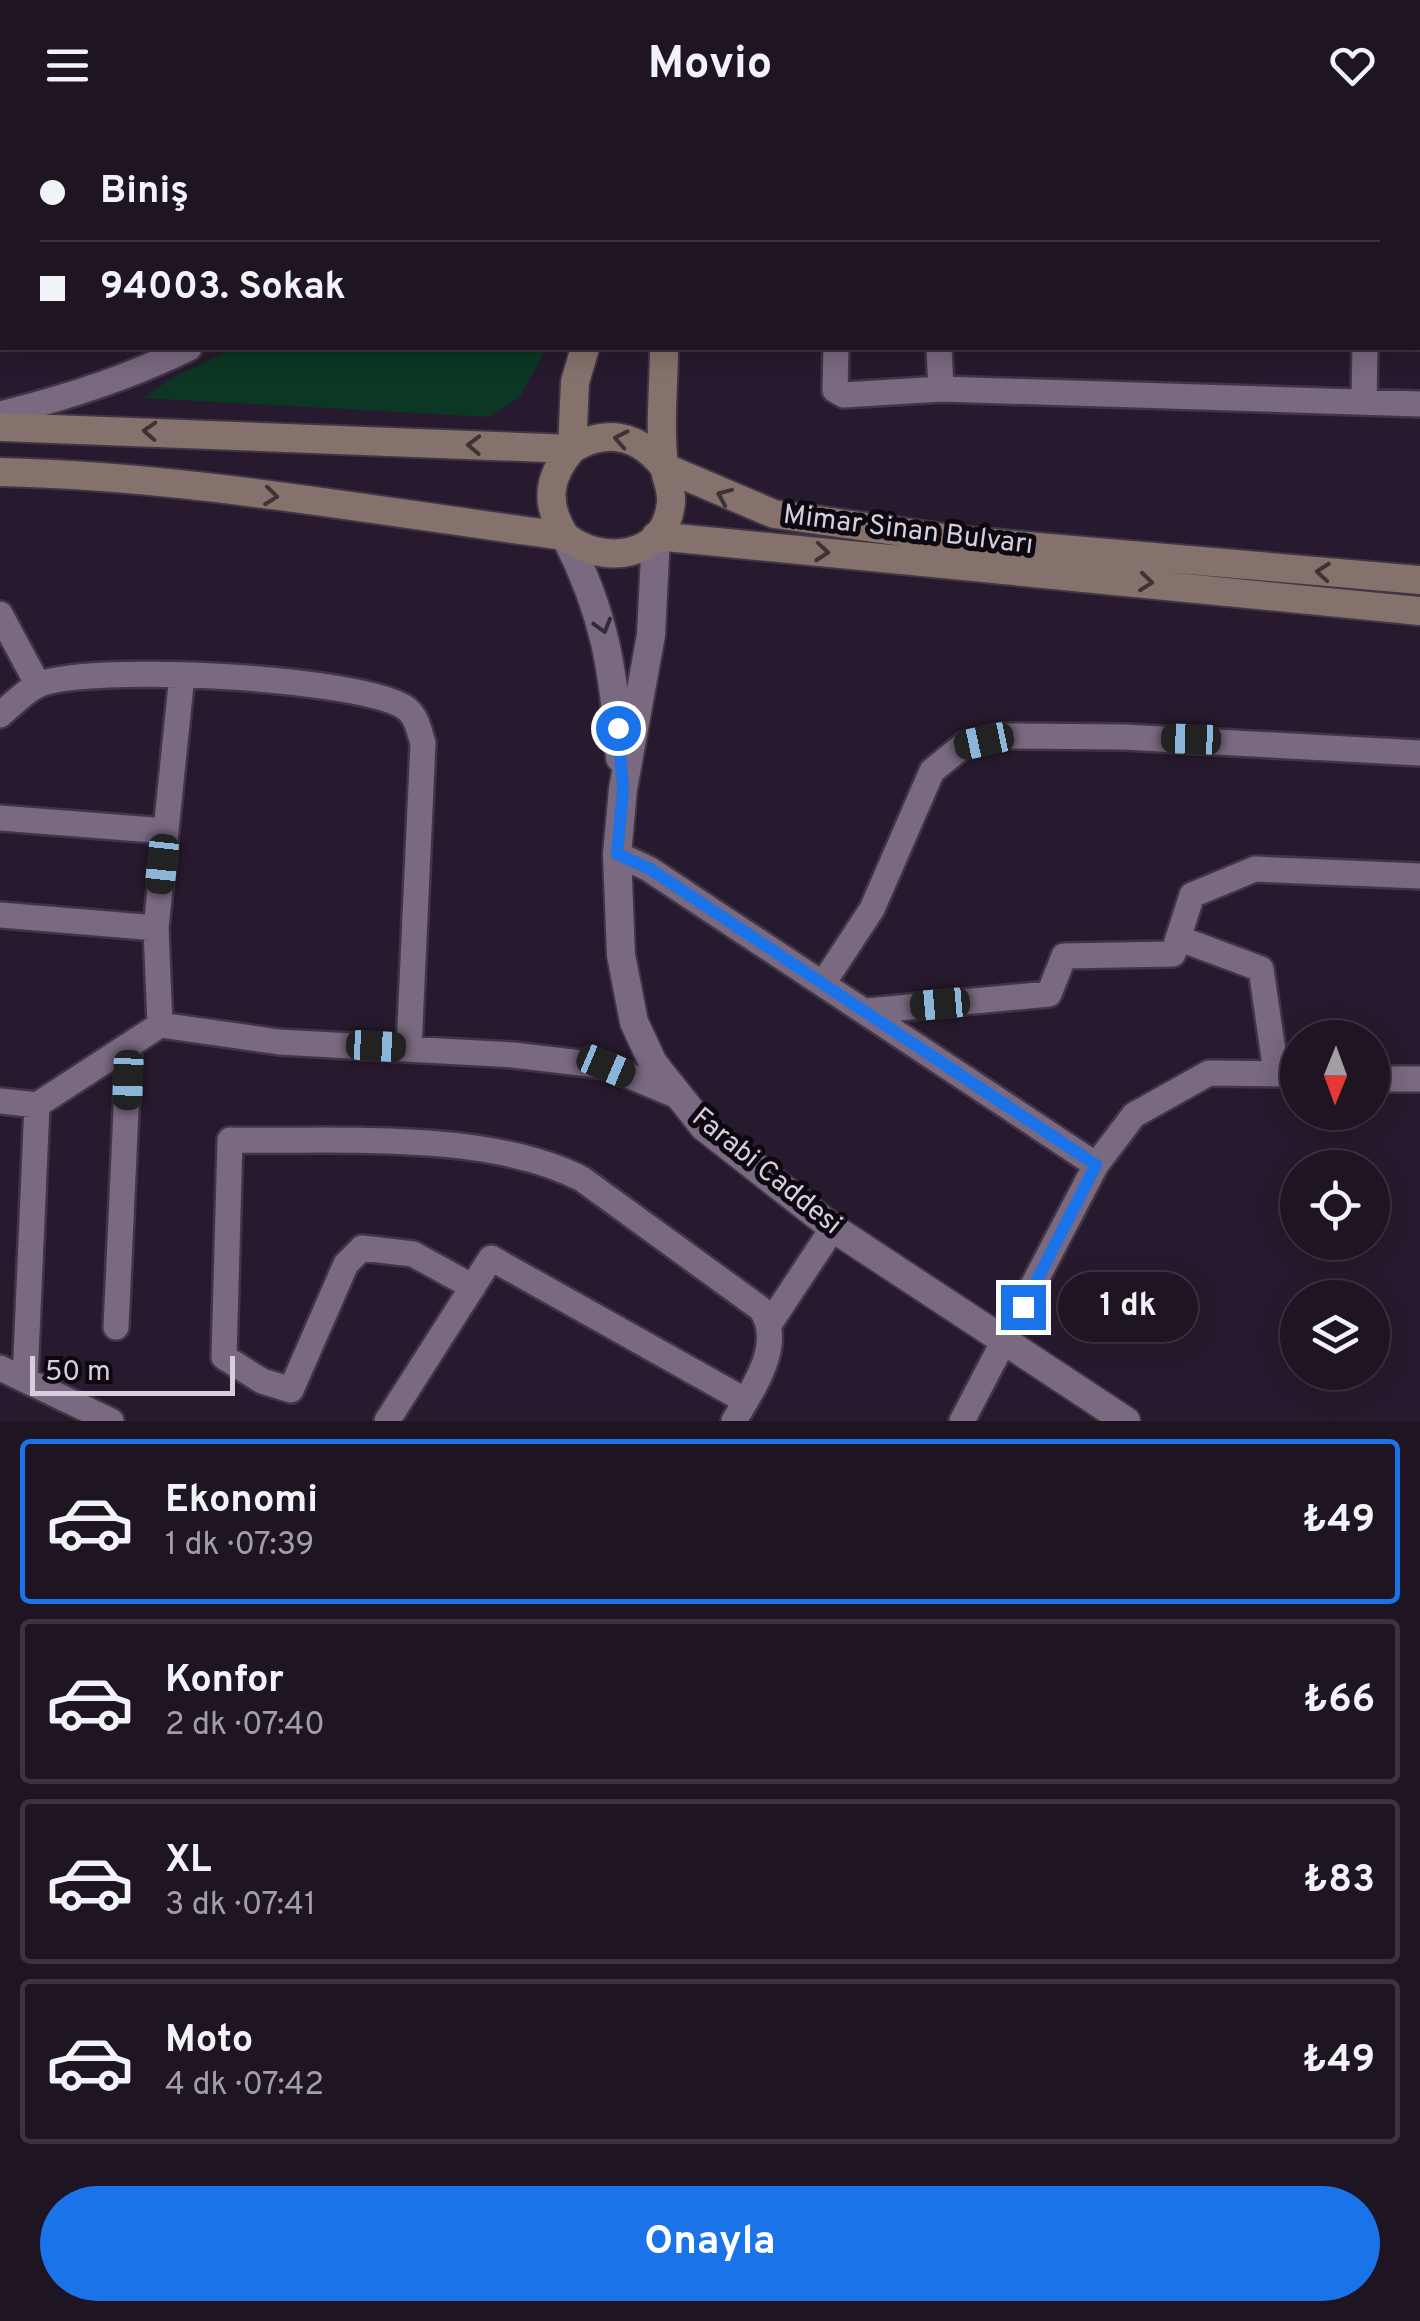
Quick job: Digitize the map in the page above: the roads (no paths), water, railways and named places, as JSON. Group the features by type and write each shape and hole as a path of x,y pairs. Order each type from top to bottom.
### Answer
{"main road":[{"path":"565,536 550,501 552,482 572,449 575,382 585,350"},
{"path":"656,536 671,503 664,467 664,350"},
{"name":"Mimar Sinan Bulvarı","path":"0,427 572,449 587,440 622,437 653,452 664,467 774,514 959,540 1420,580"},
{"name":"Mimar Sinan Bulvarı","path":"0,472 59,473 352,505 565,536 581,549 620,556 656,536 1420,611"}],"street":[{"path":"0,414 76,394 184,350"},
{"path":"836,350 833,380 836,390 844,395 941,389 1420,404"},
{"path":"940,350 941,389"},
{"path":"1364,402 1365,350"},
{"path":"565,536 598,607 613,666 623,789"},
{"path":"623,789 651,635 656,536"},
{"path":"0,614 38,685"},
{"path":"160,1025 156,928 182,675"},
{"path":"0,715 38,685 182,675 350,688 404,707 414,718 422,743 409,1048"},
{"path":"824,982 872,909 932,771 964,745 1004,736 1124,737 1420,754"},
{"name":"Farabi Caddesi","path":"623,789 617,854 621,955 634,1022 653,1063 675,1095 704,1127 833,1228 1126,1421"},
{"path":"0,818 166,832"},
{"path":"617,854 650,869 1096,1165"},
{"path":"867,1011 1049,994 1064,956 1172,954 1192,895 1255,869 1420,876"},
{"path":"0,915 156,928"},
{"path":"1178,938 1261,969 1280,1045"},
{"path":"0,1101 37,1104 160,1025 278,1042 409,1048 606,1066 675,1095"},
{"path":"116,1327 129,1046"},
{"path":"962,1421 1096,1165 1134,1115 1174,1090 1210,1074 1280,1073"},
{"path":"1390,1079 1420,1080"},
{"path":"25,1379 37,1104"},
{"path":"387,1421 473,1287 491,1258 740,1411 773,1340 770,1322 761,1309 582,1179 555,1165 437,1143 230,1140 224,1356 262,1381 291,1390 346,1264 362,1248 412,1254 473,1287"},
{"path":"770,1322 833,1228"},
{"path":"0,1368 110,1421"}]}
